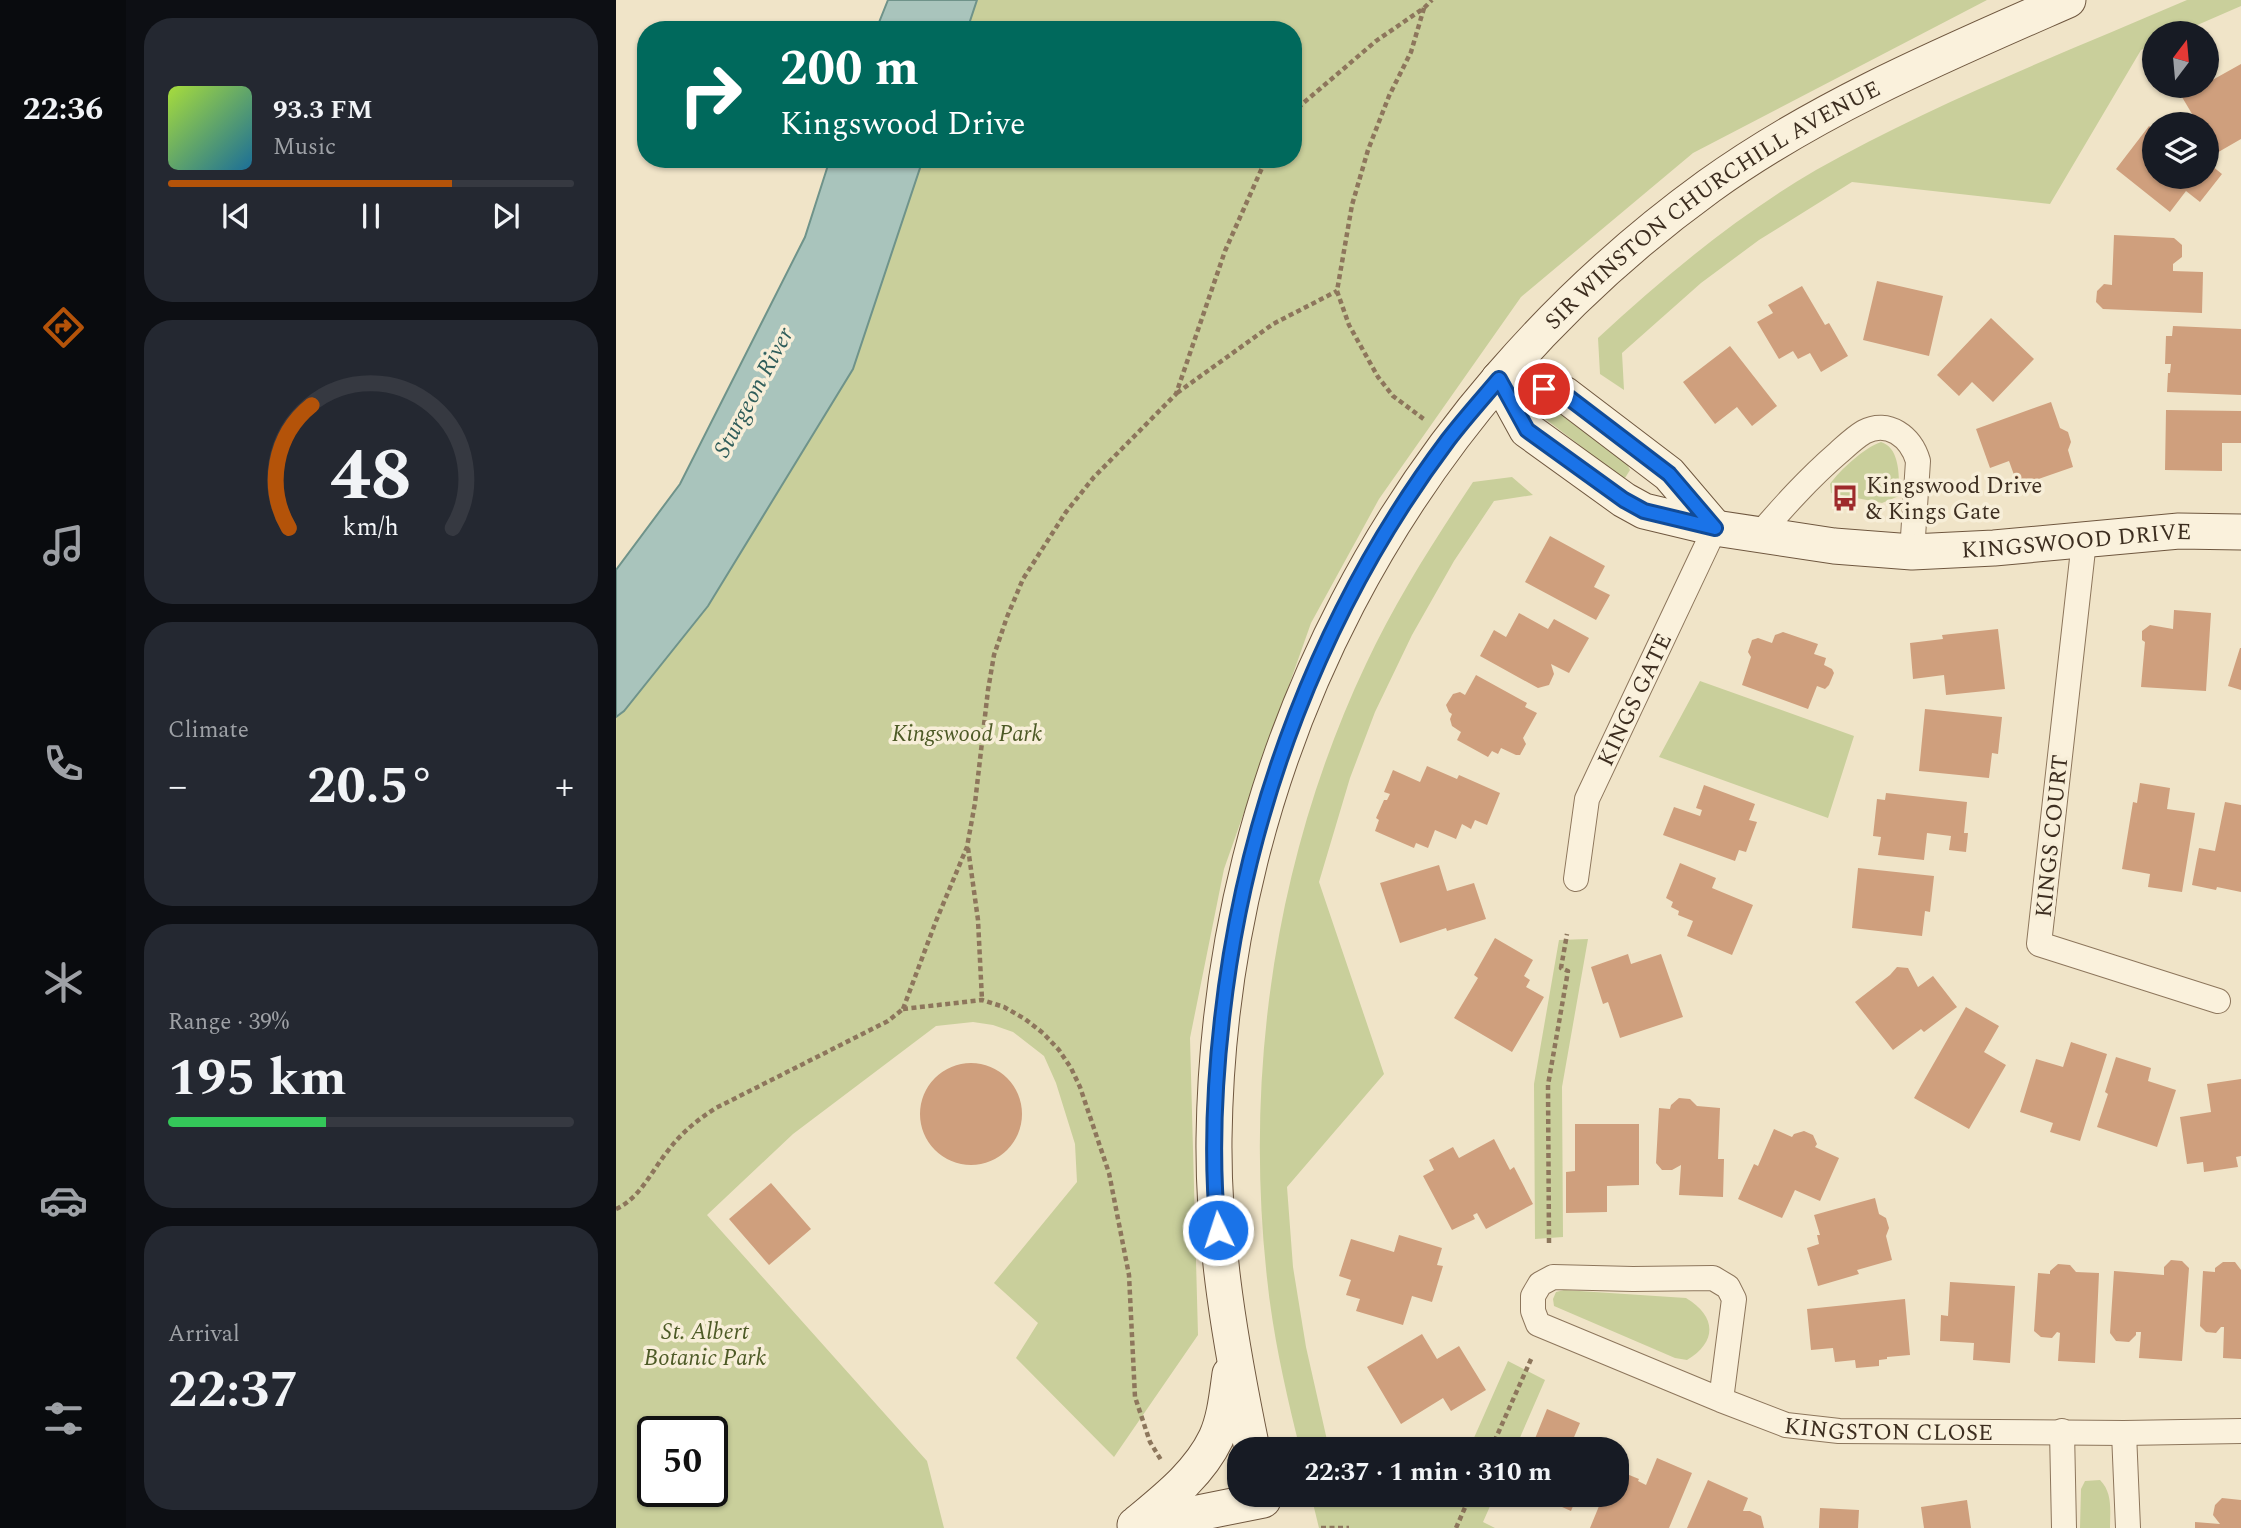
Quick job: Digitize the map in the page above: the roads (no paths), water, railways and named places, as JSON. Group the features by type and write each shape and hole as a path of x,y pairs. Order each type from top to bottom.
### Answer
{"main road":[{"name":"SIR WINSTON CHURCHILL AVENUE","path":"1250,1437 1233,1357 1216,1207 1214,1140 1217,1065 1227,975 1256,832 1278,763 1310,679 1374,551 1449,439 1499,379 1578,295 1650,231 1712,184 1829,111 1936,58 2068,0"},
{"path":"1499,379 1564,394 1669,474 1715,528"},
{"name":"KINGSWOOD DRIVE","path":"1499,379 1527,430 1624,500 1644,511 1715,528 1835,546 1912,552 2084,541 2179,531 2241,532"},
{"path":"1130,1527 1174,1493 1198,1466 1216,1438 1225,1408 1233,1357"},
{"path":"1130,1527 1265,1507"}],"street":[{"path":"1758,536 1806,481 1863,433 1881,428 1901,434 1909,441 1918,461 1912,552"},
{"name":"KINGS GATE","path":"1576,879 1587,799 1715,528"},
{"name":"KINGS COURT","path":"2084,541 2039,944 2218,1001"},
{"name":"KINGSTON CLOSE","path":"1721,1401 1734,1299 1728,1287 1713,1278 1553,1276 1540,1284 1533,1296 1532,1311 1538,1324 1721,1401 1786,1425 1839,1431 2241,1431"},
{"path":"2062,1432 2064,1528"},
{"path":"2124,1433 2128,1528"}],"water":[{"path":"888,0 977,0 970,21 880,21"},
{"name":"Sturgeon River","path":"827,168 920,168 853,369 708,606 624,711 616,717 616,570 680,484 805,237"}],"place":[{"name":"Kingswood Drive & Kings Gate","path":"1845,498"}],"park label":[{"name":"Kingswood Park","path":"967,733"},
{"name":"St. Albert Botanic Park","path":"705,1344"}]}
